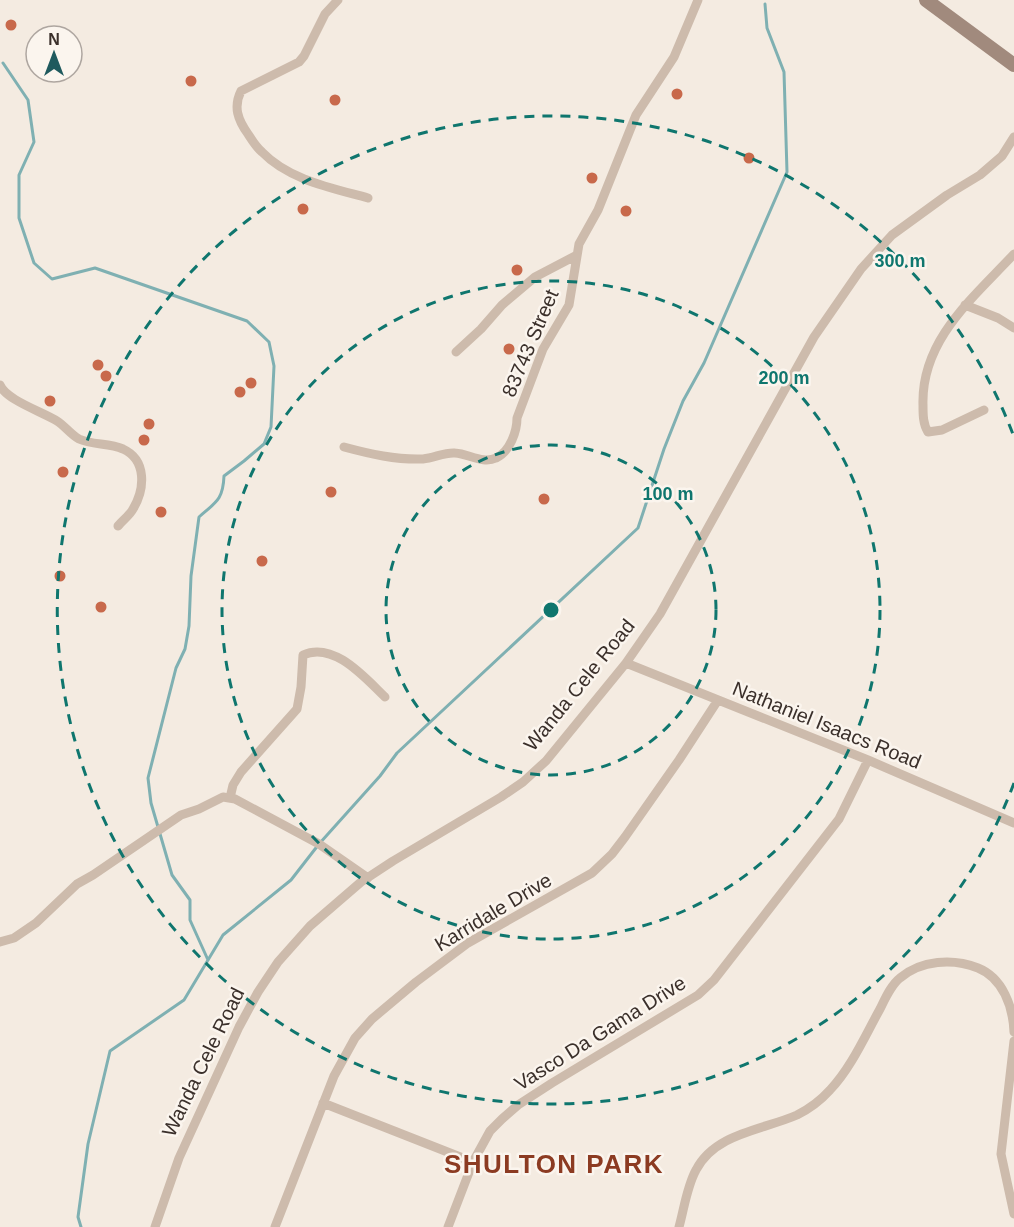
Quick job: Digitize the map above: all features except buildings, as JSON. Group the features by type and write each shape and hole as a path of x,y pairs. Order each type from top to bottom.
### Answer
{"street":[{"path":"338,0 325,14 299,62 241,91 237,99 237,117 262,153 285,169 323,186 368,198"},
{"name":"83743 Street","path":"344,447 380,456 408,459 434,458 451,453 487,459 499,456 511,442 517,429 517,418 543,350 570,305 579,244 598,210 636,115 674,57 698,0"},
{"path":"926,0 1014,65"},
{"name":"Wanda Cele Road","path":"155,1227 179,1158 239,1027 278,962 310,926 368,878 523,782 568,735 626,663 660,614 814,337 849,286 892,235 947,195 980,176 1002,156 1014,137"},
{"path":"984,410 934,432 928,432 925,427 923,395 931,357 947,327 1014,254"},
{"path":"456,352 502,305 535,277 577,255"},
{"path":"965,305 1014,328"},
{"path":"0,385 6,394 62,424 77,438 122,448 138,460 141,470 138,498 132,511 118,526"},
{"path":"230,798 232,785 240,772 297,709 302,687 303,655 315,652 332,655 347,663 385,697"},
{"name":"Nathaniel Isaacs Road","path":"626,663 868,760 1014,823"},
{"name":"Karridale Drive","path":"274,1227 343,1056 355,1038 372,1019 416,982 468,943 592,873 612,854 679,760 718,700"},
{"name":"Vasco Da Gama Drive","path":"448,1227 473,1162 490,1131 518,1105 698,995 714,980 839,819 868,760"},
{"path":"0,942 14,938 36,924 77,884 181,815 223,797 235,799 319,844 368,878"},
{"path":"679,1227 695,1172 703,1160 714,1148 731,1138 799,1114 823,1097 843,1074 886,998 900,978 920,968 940,962 961,962 981,969 997,983 1007,997 1013,1016 1014,1032"},
{"path":"1014,1041 1000,1154 1014,1214"},
{"path":"323,1103 473,1162"}],"waterway":[{"path":"81,1227 78,1217 88,1144 110,1051 184,1000 223,935 291,880 397,753 638,528 664,449 683,401 704,363 787,172 784,72 767,28 765,4"},
{"path":"3,63 28,100 34,142 19,175 19,218 34,263 52,279 95,268 247,321 269,342 274,366 271,427 264,444 224,476 220,496 199,517 185,649 176,668 148,778 151,803 172,875 190,900 190,920 208,960"}],"district":[{"name":"SHULTON PARK","path":"554,1164"}]}
